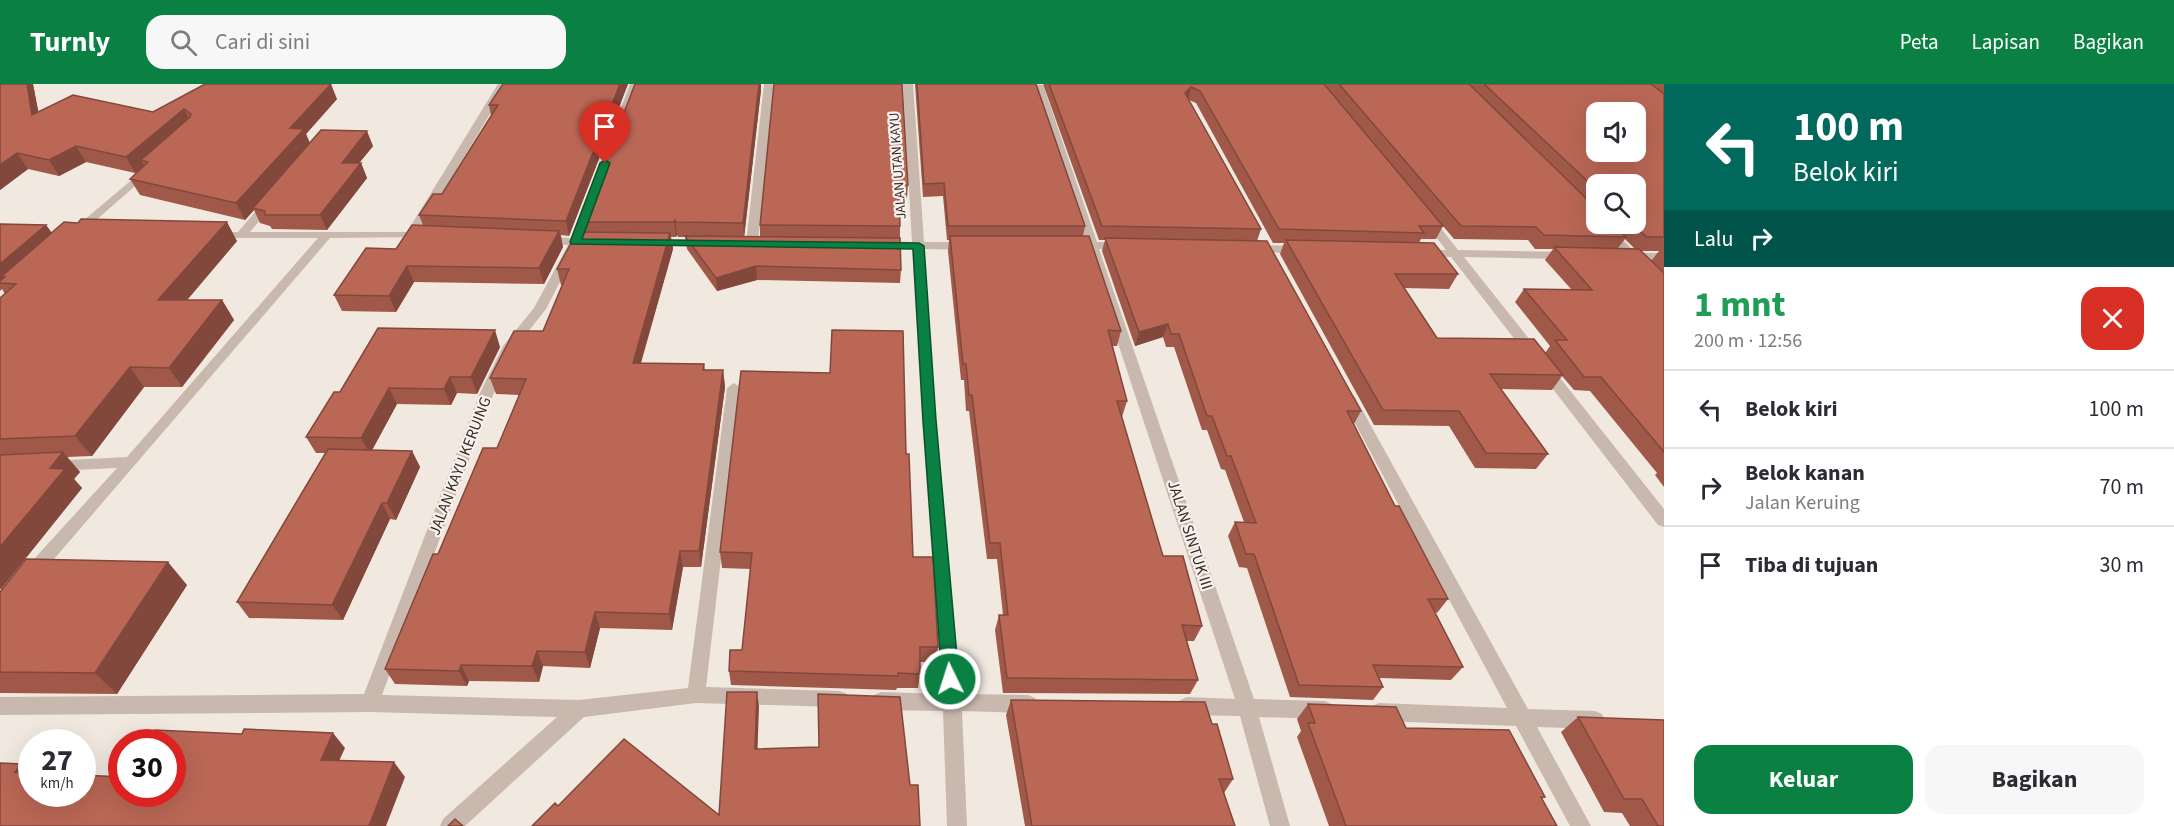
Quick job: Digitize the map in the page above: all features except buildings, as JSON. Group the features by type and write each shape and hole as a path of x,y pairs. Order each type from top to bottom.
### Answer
{"street":[{"path":"411,235 503,84"},
{"name":"JALAN KAYU KERUING","path":"370,703 486,395 510,346 540,309 575,242 634,84"},
{"path":"752,243 769,84"},
{"name":"JALAN UTAN KAYU","path":"908,84 929,420 952,703 957,826"},
{"name":"JALAN SINTUK III","path":"1038,84 1247,706 1280,826"},
{"path":"95,233 70,235 156,161"},
{"path":"241,236 278,193"},
{"path":"1420,209 1664,521"},
{"path":"1610,234 1664,287"},
{"path":"196,235 443,236"},
{"path":"23,583 326,236"},
{"path":"530,239 599,242"},
{"path":"634,242 716,243"},
{"path":"1233,248 1265,244 1315,250"},
{"path":"1265,244 1279,270"},
{"path":"871,245 977,246"},
{"path":"1058,246 1140,246"},
{"path":"1409,253 1586,255"},
{"path":"1609,256 1664,257"},
{"path":"1341,384 1581,826"},
{"path":"696,695 734,388"},
{"path":"36,466 131,462"},
{"path":"0,706 370,703 579,708 696,695 1046,704"},
{"path":"1164,705 1339,710"},
{"path":"450,826 579,708"},
{"path":"1362,711 1617,720"}],"route":[{"path":"605,163 575,242 919,246 929,420 950,679"}]}
